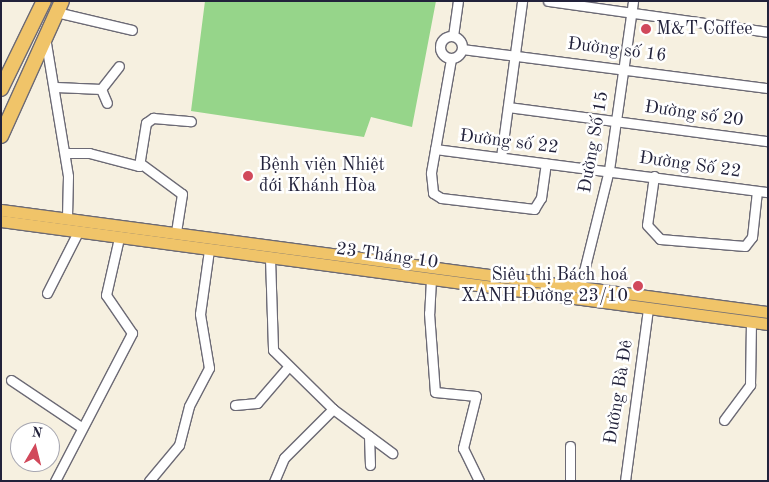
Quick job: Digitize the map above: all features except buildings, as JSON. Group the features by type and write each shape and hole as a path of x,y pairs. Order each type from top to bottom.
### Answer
{"highway":[{"path":"1,136 45,34 49,4"},
{"path":"1,89 49,4"},
{"path":"1,112 49,4"}],"main road":[{"name":"23 Tháng 10","path":"4,209 580,287 768,324"},
{"name":"23 Tháng 10","path":"1,222 431,279 649,302 768,312"}],"street":[{"path":"458,1 453,36 462,49 451,59 435,149 431,184 441,198 527,210 538,206 546,163"},
{"path":"501,157 522,1"},
{"path":"548,1 631,11 768,32"},
{"name":"Đường Số 15","path":"580,287 608,170 633,1"},
{"path":"49,4 132,30"},
{"path":"45,34 56,87 65,153 67,218"},
{"path":"451,59 441,54 439,46 453,36"},
{"name":"Đường số 16","path":"462,49 623,66 768,88"},
{"path":"101,89 119,66"},
{"path":"56,87 101,89"},
{"path":"101,89 107,103"},
{"name":"Đường số 20","path":"508,107 615,119 768,141"},
{"path":"140,163 146,123 153,118 190,121"},
{"name":"Đường số 22","path":"435,149 608,170"},
{"path":"65,153 140,163 182,194 176,233"},
{"name":"Đường Số 22","path":"608,170 768,192"},
{"name":"Đường số 22","path":"654,176 647,225 660,239 745,246 752,237 757,191"},
{"path":"47,293 78,232"},
{"path":"55,481 80,427 132,333 106,296 119,238"},
{"path":"149,481 178,445 189,406 210,364 200,314 209,250"},
{"path":"270,258 273,350 288,367 333,409 392,453"},
{"path":"431,279 429,313 435,392 476,396 463,448 479,481"},
{"name":"Đường Bà Đê","path":"624,481 649,302"},
{"path":"724,420 750,384 751,322"},
{"path":"234,405 257,403 288,367"},
{"path":"11,380 80,427"},
{"path":"274,481 284,458 333,409"},
{"path":"370,436 370,465"},
{"path":"570,446 570,481"}],"green space":[{"path":"205,1 436,1 412,127 371,117 364,137 191,111"}],"place":[{"name":"M&T Coffee","path":"646,29"},
{"name":"Bệnh viện Nhiệt đới Khánh Hòa","path":"248,176"},
{"name":"Siêu thị Bách hoá XANH Đường 23/10","path":"638,286"}]}
